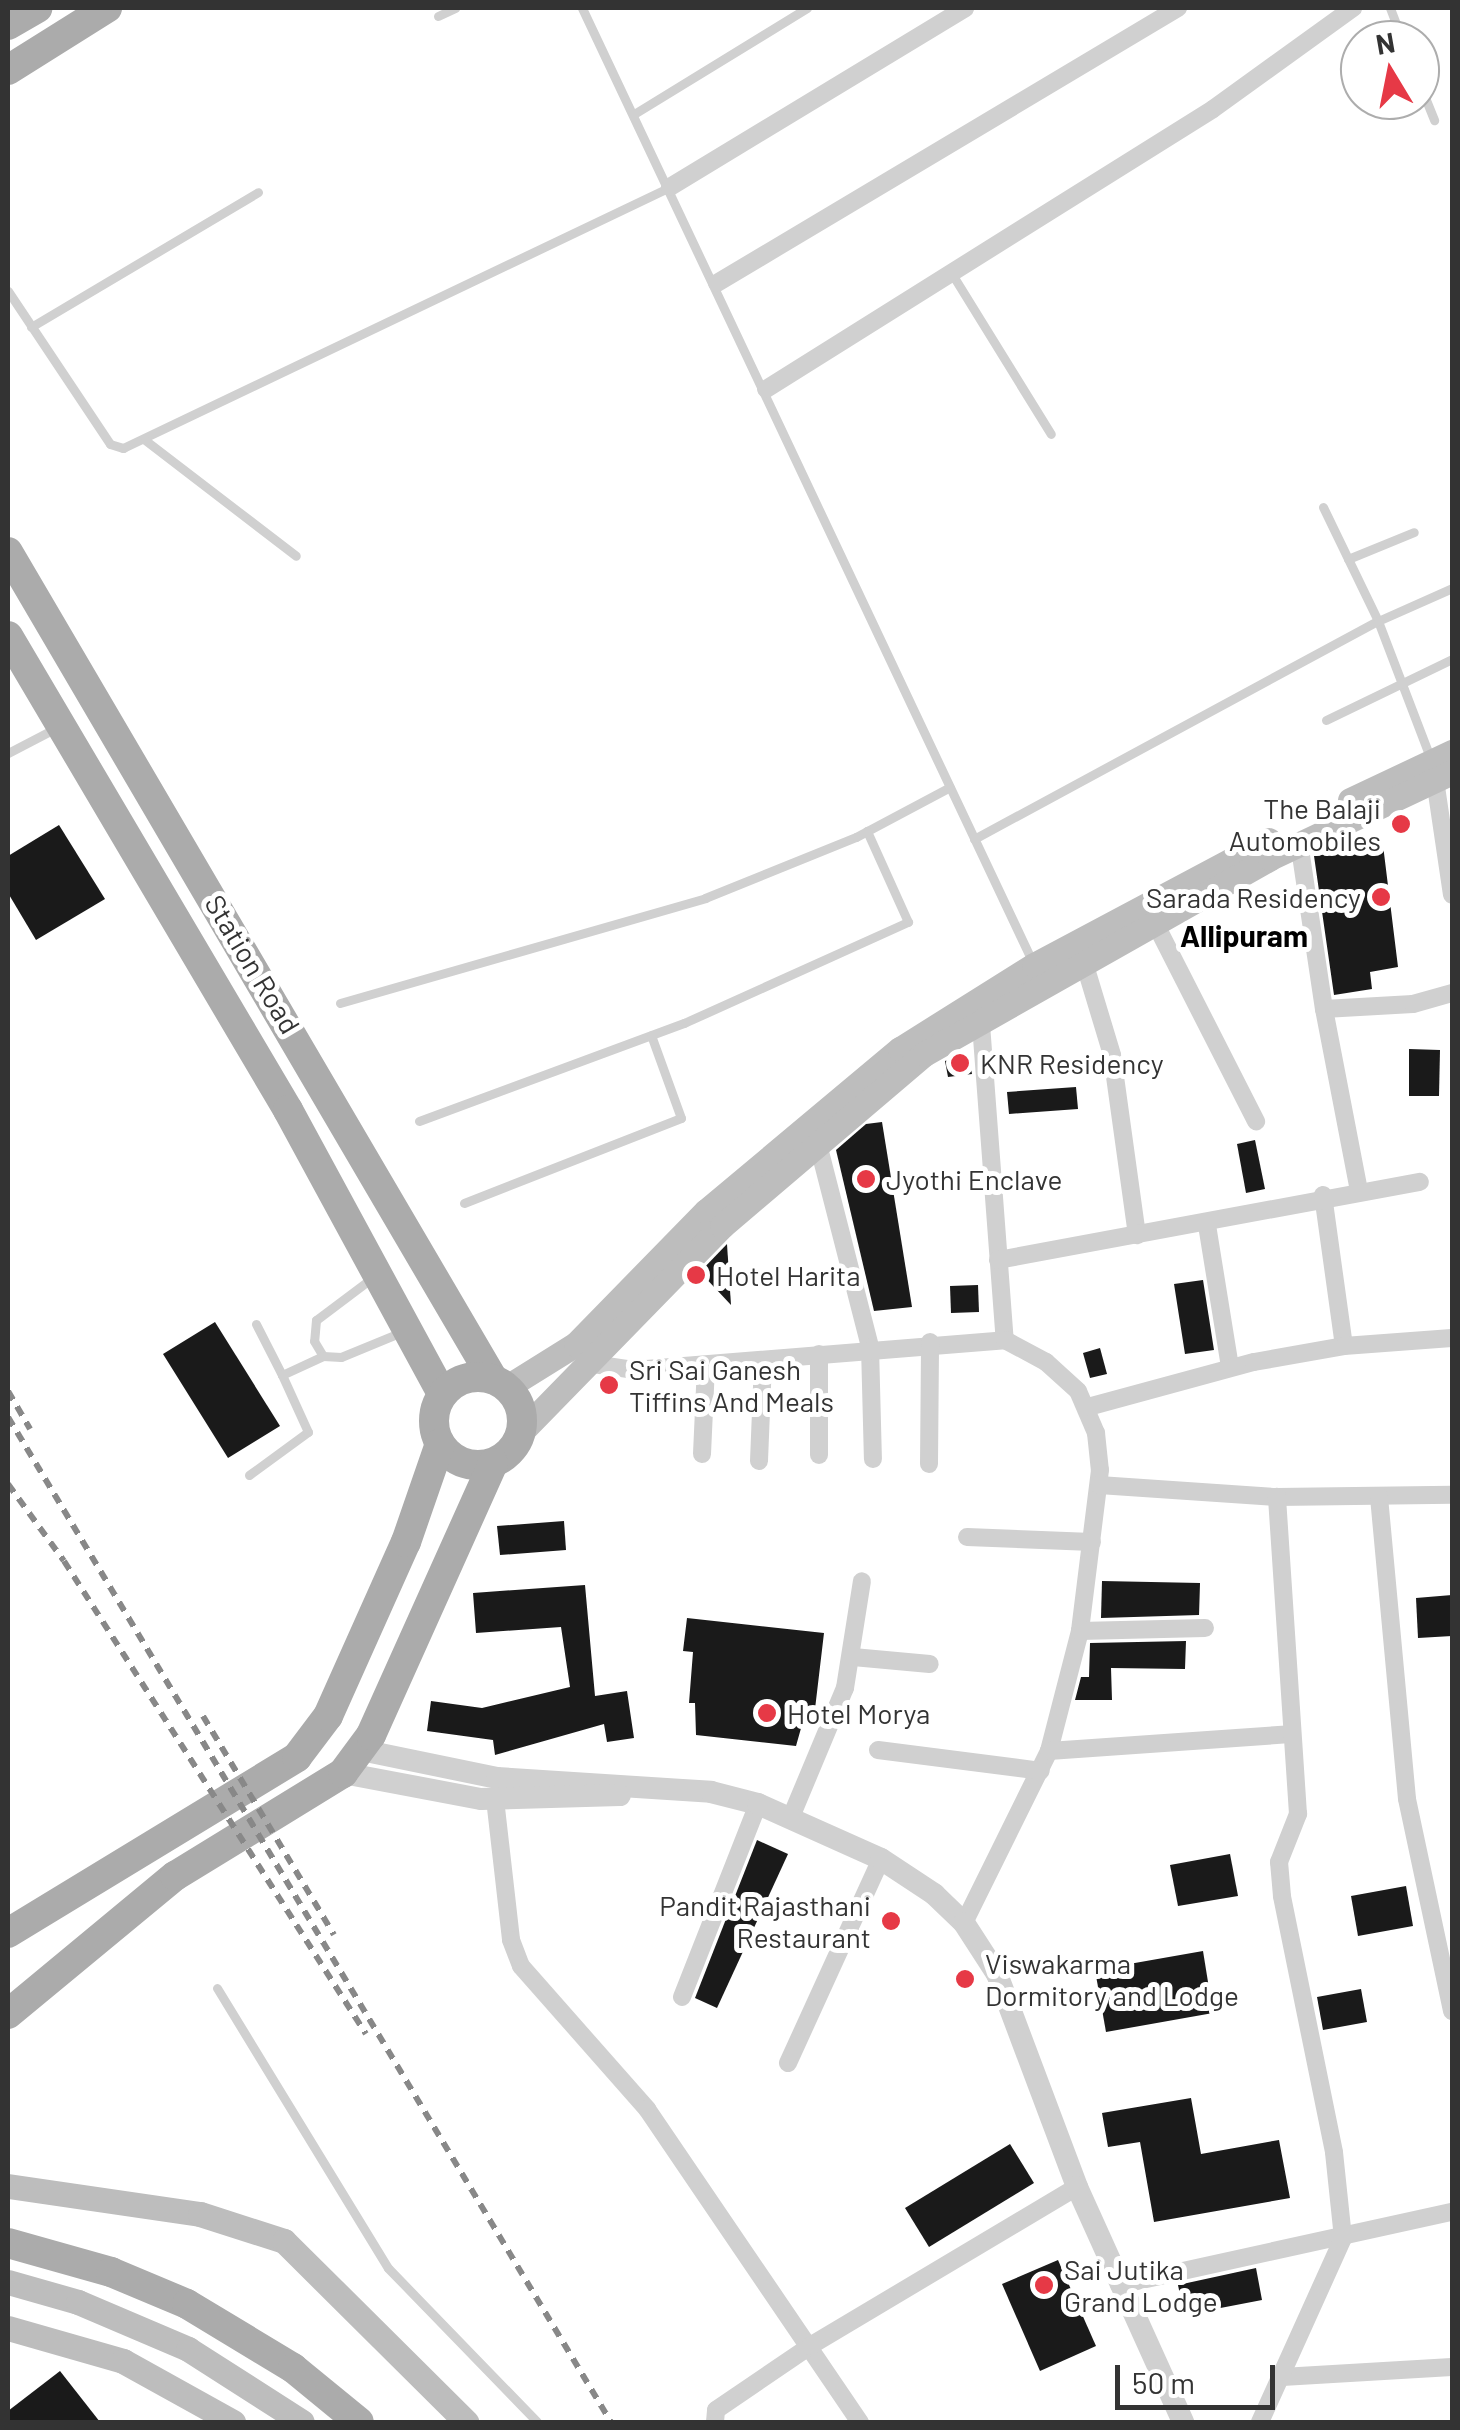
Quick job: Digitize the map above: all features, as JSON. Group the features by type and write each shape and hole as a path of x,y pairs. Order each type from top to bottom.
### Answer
{"main road":[{"path":"8,24 37,8"},
{"path":"8,70 107,8"},
{"name":"Station Road","path":"8,552 500,1383"},
{"name":"Station Road","path":"8,636 378,1274 442,1394"},
{"path":"8,1934 130,1864 297,1757 328,1716 406,1542 440,1444 435,1410 442,1394 457,1382 500,1383 576,1344 706,1211 863,1078 980,1009 1084,962 1443,767"},
{"path":"440,1444 473,1465 492,1463 511,1450 522,1431 593,1364 672,1274 909,1066 1034,965 1234,857 1443,767"},
{"path":"500,1383 517,1400 522,1431"},
{"path":"8,2014 139,1904 341,1770 492,1463"},
{"path":"8,2186 200,2214 284,2242 466,2422"},
{"path":"8,2242 110,2272 187,2304 278,2358 359,2422"},
{"path":"8,2282 152,2332 232,2374 302,2422"},
{"path":"8,2328 123,2361 232,2422"}],"street":[{"path":"670,186 964,8"},
{"path":"717,283 1178,8"},
{"path":"766,389 1213,109 1328,16 1353,8"},
{"path":"1443,767 1452,895"},
{"path":"1300,842 1324,1009 1359,1190"},
{"path":"1154,921 1256,1121"},
{"path":"1084,962 1112,1055 1136,1235"},
{"path":"1324,1009 1413,1004 1452,993"},
{"path":"980,1009 1005,1340"},
{"path":"818,1144 870,1347 872,1458"},
{"path":"998,1260 1207,1224 1323,1195 1420,1182"},
{"path":"1323,1195 1344,1346"},
{"path":"1207,1224 1230,1366"},
{"path":"1088,1407 1230,1366 1344,1346 1452,1338"},
{"path":"593,1364 634,1370 930,1342 1005,1340 1063,1375 1088,1407 1099,1485 1080,1630 1049,1751 964,1923"},
{"path":"929,1464 930,1342"},
{"path":"818,1455 819,1354"},
{"path":"759,1461 764,1360"},
{"path":"702,1454 706,1365"},
{"path":"1099,1485 1277,1497 1452,1495"},
{"path":"1260,2422 1344,2238 1331,2137 1282,1896 1279,1862 1298,1814 1277,1497"},
{"path":"1379,1497 1408,1799 1452,2011"},
{"path":"967,1537 1092,1542"},
{"path":"791,1817 853,1657 862,1581"},
{"path":"1080,1630 1205,1628"},
{"path":"853,1657 930,1664"},
{"path":"1049,1751 1290,1734"},
{"path":"878,1750 1041,1771"},
{"path":"341,1770 496,1778 638,1792 711,1792 791,1817 881,1859 934,1894 964,1923 1024,2034 1078,2187 1184,2422"},
{"path":"341,1770 495,1799 601,1800 638,1792"},
{"path":"495,1799 510,1940 521,1966 646,2109 860,2422"},
{"path":"682,1997 758,1804"},
{"path":"788,2063 881,1859"},
{"path":"710,2421 810,2346 1078,2187"},
{"path":"1119,2285 1452,2212"},
{"path":"1282,2377 1452,2367"}],"lane":[{"path":"438,16 454,8"},
{"path":"582,8 717,283 1034,965"},
{"path":"634,114 807,8"},
{"path":"8,291 110,444 123,448 670,186"},
{"path":"31,327 258,192"},
{"path":"952,274 1051,434"},
{"path":"145,440 296,556"},
{"path":"1323,507 1378,621 1398,684 1443,767"},
{"path":"1348,560 1414,532"},
{"path":"974,839 1378,621 1452,588"},
{"path":"1326,720 1452,659"},
{"path":"8,754 61,726"},
{"path":"340,1003 705,898 867,831 950,787"},
{"path":"419,1121 652,1035 908,922 867,831"},
{"path":"464,1203 682,1118 652,1035"},
{"path":"323,1356 314,1340 316,1320 378,1274"},
{"path":"249,1475 308,1432 256,1324"},
{"path":"282,1375 323,1356 341,1356 408,1329"},
{"path":"216,1988 388,2268 537,2422"}],"building":[{"path":"59,825 105,899 36,940 8,893 8,856"},
{"path":"1383,845 1398,967 1370,972 1372,989 1334,995 1314,856"},
{"path":"1409,1049 1440,1050 1439,1096 1409,1096"},
{"path":"968,1052 972,1074 948,1077 945,1061"},
{"path":"1076,1087 1078,1109 1009,1114 1007,1092"},
{"path":"882,1122 912,1307 874,1311 836,1150 866,1124"},
{"path":"1255,1140 1265,1189 1246,1193 1237,1144"},
{"path":"727,1244 731,1305 700,1272"},
{"path":"1203,1280 1214,1350 1185,1354 1174,1284"},
{"path":"978,1285 979,1312 951,1313 950,1286"},
{"path":"215,1322 280,1426 228,1458 163,1354"},
{"path":"1100,1348 1107,1374 1090,1378 1083,1353"},
{"path":"564,1521 566,1550 500,1555 497,1526"},
{"path":"1102,1581 1200,1583 1199,1615 1101,1618"},
{"path":"585,1585 595,1696 627,1691 634,1738 607,1742 604,1724 495,1755 493,1740 427,1731 431,1701 482,1708 570,1687 561,1627 476,1633 473,1593"},
{"path":"1452,1595 1452,1636 1418,1638 1416,1598"},
{"path":"687,1618 824,1633 815,1709 807,1707 796,1746 696,1735 695,1703 689,1703 693,1652 683,1651"},
{"path":"1186,1641 1185,1669 1111,1668 1112,1700 1075,1700 1081,1677 1089,1677 1090,1643"},
{"path":"757,1840 788,1854 717,2008 695,1998"},
{"path":"1230,1854 1238,1896 1178,1906 1170,1865"},
{"path":"1406,1886 1413,1926 1358,1936 1351,1896"},
{"path":"1203,1951 1213,2013 1106,2032 1095,1970"},
{"path":"1361,1989 1367,2022 1323,2030 1317,1997"},
{"path":"1191,2098 1201,2154 1279,2140 1290,2198 1154,2222 1140,2142 1108,2147 1102,2113"},
{"path":"1010,2144 1034,2183 929,2247 905,2208"},
{"path":"1058,2260 1096,2346 1040,2371 1002,2284"},
{"path":"1256,2268 1262,2300 1184,2315 1178,2285"},
{"path":"60,2371 100,2422 8,2422 8,2411"}],"railway":[{"path":"8,1391 30,1429"},
{"path":"8,1417 611,2422"},
{"path":"8,1484 64,1561 366,2034"},
{"path":"203,1716 334,1935"}],"place":[{"name":"The Balaji Automobiles","path":"1401,824"},
{"name":"Sarada Residency","path":"1381,897"},
{"name":"KNR Residency","path":"960,1063"},
{"name":"Jyothi Enclave","path":"866,1179"},
{"name":"Hotel Harita","path":"696,1275"},
{"name":"Sri Sai Ganesh Tiffins And Meals","path":"609,1385"},
{"name":"Hotel Morya","path":"767,1713"},
{"name":"Pandit Rajasthani Restaurant","path":"891,1921"},
{"name":"Viswakarma Dormitory and Lodge","path":"965,1979"},
{"name":"Sai Jutika Grand Lodge","path":"1044,2285"}],"district":[{"name":"Allipuram","path":"1244,935"}]}
